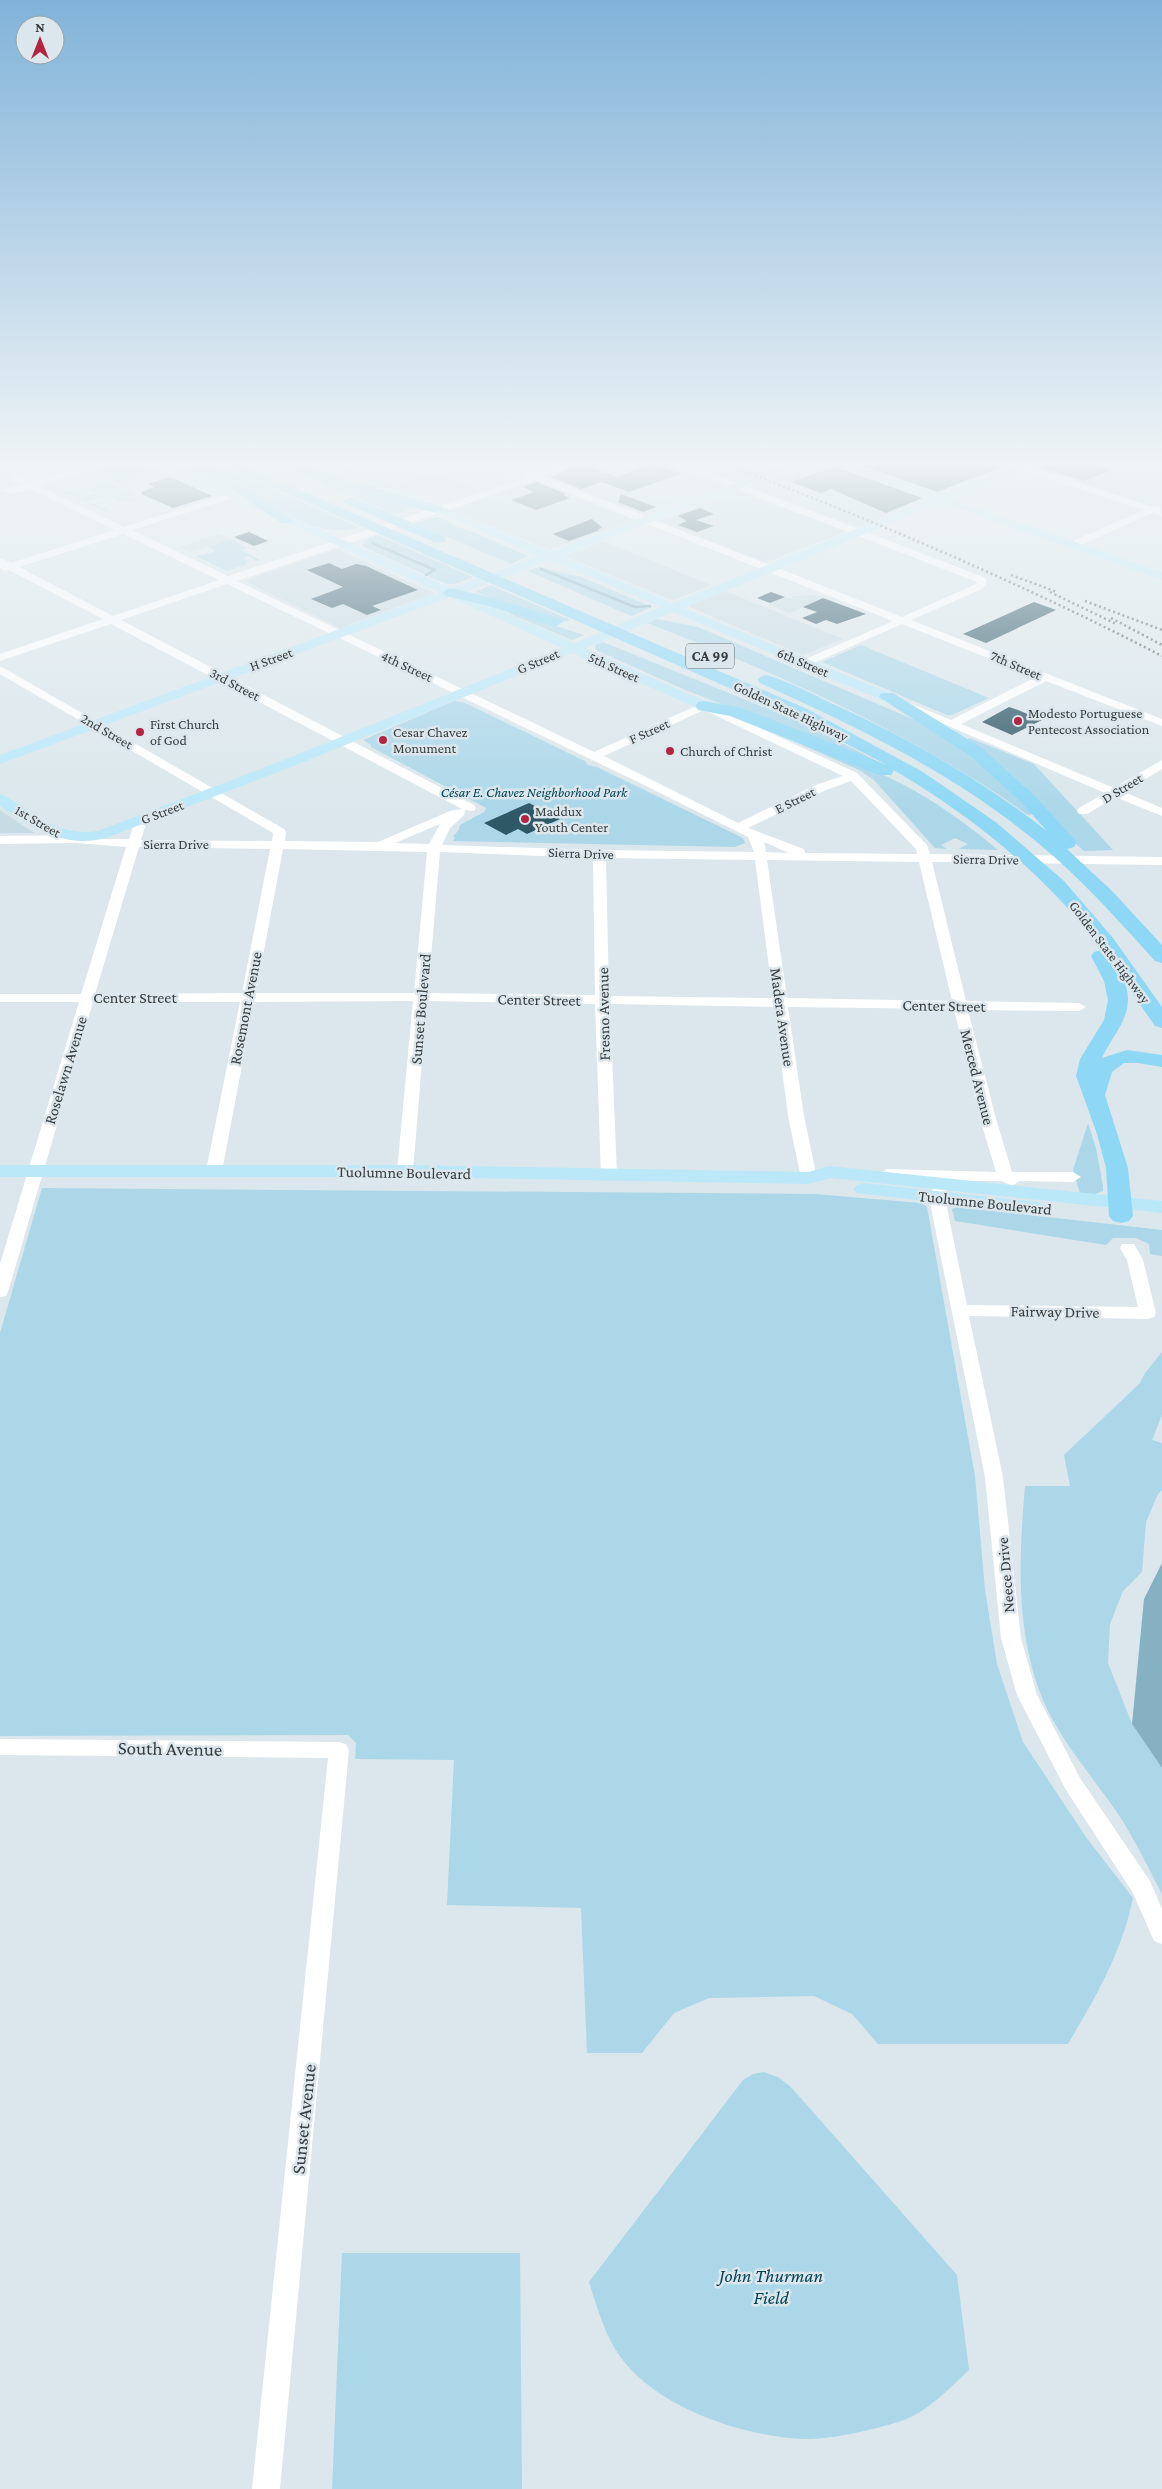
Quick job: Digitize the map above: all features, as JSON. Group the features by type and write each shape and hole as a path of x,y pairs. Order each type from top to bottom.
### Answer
{"highway":[{"name":"Golden State Highway","path":"495,581 800,713 892,760 973,815 1034,865 1086,917 1162,1022"},
{"path":"537,581 658,634"},
{"path":"451,593 490,601 584,631 766,703 800,713"},
{"name":"Golden State Highway","path":"754,675 859,722 919,754 976,788 1044,838 1117,905 1162,957"},
{"path":"887,697 959,740 1000,772 1095,872 1117,905"},
{"path":"704,706 718,707 736,712 881,769 912,784 1015,848"},
{"path":"1034,865 1086,934 1102,958 1117,988 1119,1010 1087,1066 1087,1076 1117,1168 1121,1210"},
{"path":"1094,1094 1096,1077 1103,1066 1109,1062 1131,1056 1162,1061"}],"main road":[{"name":"5th Street","path":"424,581 570,648 704,706"},
{"name":"H Street","path":"0,760 482,581"},
{"name":"6th Street","path":"610,581 887,697"},
{"name":"G Street","path":"77,838 101,835 215,792 736,581"},
{"name":"1st Street","path":"0,799 50,831 61,836 77,838"},
{"name":"Tuolumne Boulevard","path":"0,1171 406,1171 809,1178 829,1172 1121,1210 1162,1207"},
{"name":"Tuolumne Boulevard","path":"809,1178 826,1185 944,1186 1032,1194 1121,1210 1162,1221"}],"street":[{"name":"3rd Street","path":"33,581 112,620 342,741 465,810"},
{"path":"0,658 223,581"},
{"name":"4th Street","path":"228,581 789,850 824,856"},
{"name":"7th Street","path":"802,581 1162,723"},
{"path":"805,663 978,587 982,581"},
{"name":"2nd Street","path":"0,668 215,792 280,832 278,844"},
{"path":"954,723 1046,677"},
{"name":"6th Street","path":"887,697 954,723 1162,812"},
{"name":"F Street","path":"594,756 704,706"},
{"name":"5th Street","path":"704,706 853,776 865,786 922,848 924,858"},
{"name":"D Street","path":"1083,810 1162,764"},
{"name":"E Street","path":"742,828 822,787 853,776"},
{"path":"378,846 465,810"},
{"path":"434,847 445,826 465,810"},
{"name":"Roselawn Avenue","path":"0,1292 141,820"},
{"path":"742,828 758,841 760,856"},
{"name":"Sierra Drive","path":"0,840 77,838 104,843 135,844 434,847 599,854 1162,861"},
{"name":"Rosemont Avenue","path":"214,1171 278,844"},
{"name":"Sunset Boulevard","path":"406,1171 434,847"},
{"name":"Fresno Avenue","path":"599,854 609,1175"},
{"name":"Madera Avenue","path":"760,856 796,1116 809,1178"},
{"name":"Merced Avenue","path":"924,858 988,1119 1005,1176"},
{"name":"Center Street","path":"0,998 422,997 1079,1007"},
{"path":"1005,1176 1032,1194"},
{"name":"Tuolumne Boulevard","path":"944,1186 1005,1176 1073,1177"},
{"name":"Neece Drive","path":"944,1186 962,1310 994,1477 1011,1638 1027,1695 1073,1784 1142,1888 1162,1934"},
{"name":"Fairway Drive","path":"962,1310 1148,1313 1134,1260 1128,1248"},
{"name":"South Avenue","path":"0,1747 339,1750"},
{"name":"Sunset Avenue","path":"266,2489 339,1750"}],"shaded area":[{"path":"245,581 408,581 435,593 340,628"},
{"path":"626,581 702,581 711,585 674,600"},
{"path":"725,591 843,639 803,655 690,607 690,605"},
{"path":"815,595 823,598 789,613 768,604 784,598 793,599 792,596"},
{"path":"0,810 34,833 0,833"},
{"path":"1162,1563 1162,1768 1132,1724 1144,1599"}],"green space":[{"path":"440,581 462,581 455,584 446,584"},
{"path":"551,581 591,581 652,607 631,616"},
{"path":"491,585 570,620 563,622 475,592"},
{"path":"515,612 584,635 572,640 510,614"},
{"path":"657,619 698,627 922,723 958,745 1035,814 1028,815 984,785 938,758 844,707 746,663 647,623"},
{"path":"603,642 803,723 879,762 874,764 683,689 596,650 595,645"},
{"path":"861,645 989,698 952,715 947,715 822,662"},
{"name":"César E. Chavez Neighborhood Park","path":"454,701 465,703 585,761 588,765 597,767 743,838 745,843 735,847 453,841 455,838 453,836 459,830 460,825 484,812 486,808 371,747 371,745 363,740"},
{"path":"970,738 1034,764 1113,850 1084,851 1023,785 988,754 966,740"},
{"path":"805,744 892,779 929,799 998,850 958,849 968,844 955,838 941,845 947,849 935,848 874,780 859,770 802,745"},
{"path":"1088,1123 1096,1148 1103,1186 1103,1191 1095,1194 1080,1193 1073,1170"},
{"path":"42,1188 815,1194 921,1203 927,1207 975,1476 985,1590 997,1664 1023,1742 1086,1837 1133,1898 1122,1937 1107,1974 1068,2044 878,2044 852,2014 814,1996 709,1998 674,2013 642,2053 587,2053 581,1908 447,1905 454,1760 355,1759 356,1743 348,1735 0,1736 0,1333"},
{"path":"957,1207 1162,1230 1162,1256 1150,1254 1149,1244 1136,1238 1113,1238 1106,1245 955,1221 952,1209"},
{"path":"1162,1352 1162,1415 1152,1440 1162,1443 1162,1490 1158,1494 1146,1522 1142,1572 1123,1591 1110,1624 1108,1663 1132,1724 1162,1768 1162,1894 1136,1843 1109,1800 1067,1744 1043,1700 1034,1674 1023,1621 1021,1540 1025,1486 1070,1486 1064,1455 1140,1383 1145,1373"},
{"name":"John Thurman Field","path":"764,2072 778,2077 790,2086 957,2275 969,2370 930,2405 904,2420 854,2433 814,2439 779,2437 728,2425 702,2416 677,2404 655,2390 635,2374 619,2355 605,2329 589,2282 743,2080 753,2074"},
{"path":"342,2253 520,2253 522,2489 332,2489"}],"building":[{"path":"331,581 399,581 418,590 372,606 381,610 367,615 343,604 332,608 311,599 343,587"},
{"path":"771,592 785,597 770,603 757,598"},
{"path":"823,598 866,614 837,624 826,620 816,624 802,618 817,612 803,607"},
{"path":"1034,602 1056,610 986,643 963,634"},
{"name":"Modesto Portuguese Pentecost Association","path":"1009,707 1042,720 1012,735 982,722"},
{"name":"Maddux Youth Center","path":"529,803 560,819 527,834 518,829 506,835 484,823"}],"waterway":[{"path":"571,581 635,607 650,606"}],"railway":[{"path":"1009,581 1162,656"},
{"path":"1028,581 1057,592"},
{"path":"1050,592 1116,624"},
{"path":"1085,601 1162,630"},
{"path":"1111,618 1162,645"}],"place":[{"name":"Modesto Portuguese Pentecost Association","path":"1018,721"},
{"name":"First Church of God","path":"140,732"},
{"name":"Cesar Chavez Monument","path":"383,740"},
{"name":"Church of Christ","path":"670,751"},
{"name":"Maddux Youth Center","path":"525,819"}]}
